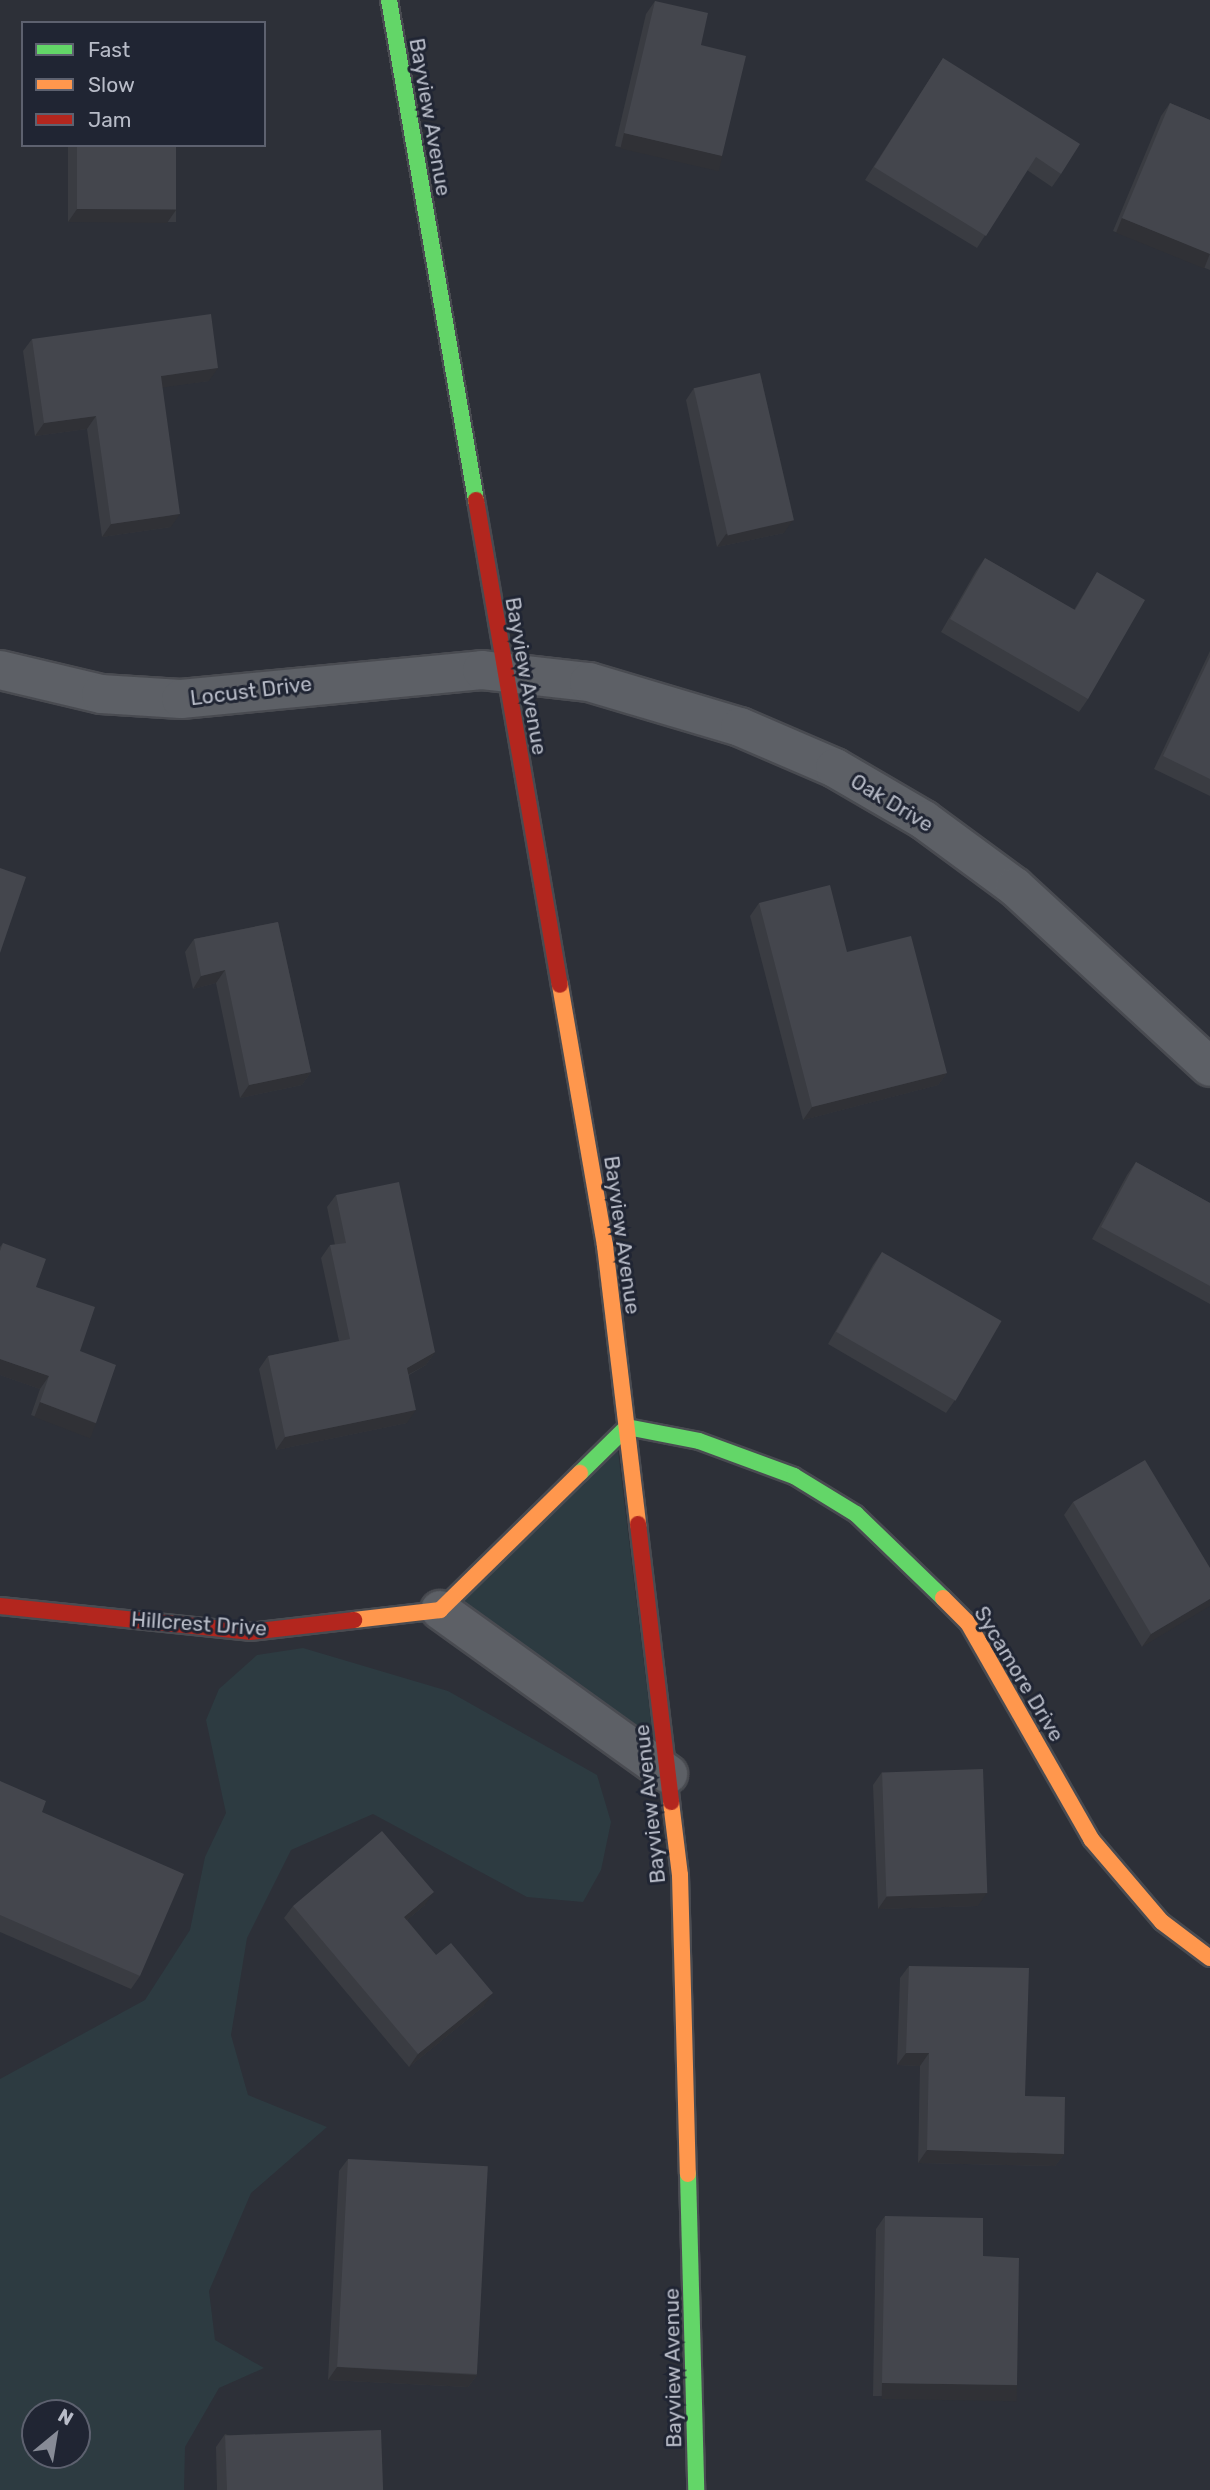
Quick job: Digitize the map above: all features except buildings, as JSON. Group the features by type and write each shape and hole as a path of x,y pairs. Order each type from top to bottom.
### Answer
{"main road":[{"name":"Bayview Avenue","path":"389,0 605,1246 668,1774 688,2052 696,2490"},
{"path":"440,1610 627,1427"},
{"name":"Sycamore Drive","path":"627,1427 699,1441 794,1476 856,1514 902,1555 968,1623 1091,1839 1161,1922 1210,1958"},
{"name":"Hillcrest Drive","path":"0,1606 250,1632 440,1610"}],"street":[{"name":"Locust Drive","path":"0,670 101,694 181,699 374,677 504,673"},
{"name":"Oak Drive","path":"504,673 589,682 740,727 835,768 924,820 1015,887 1210,1067"},
{"path":"440,1610 668,1774"}],"shaded area":[{"path":"618,1451 655,1754 453,1608"},
{"path":"303,1648 448,1691 597,1775 611,1822 601,1870 583,1902 527,1897 373,1814 291,1850 247,1938 231,2035 248,2095 327,2127 251,2193 209,2291 215,2340 264,2368 219,2388 185,2447 184,2490 0,2490 0,2079 145,2000 190,1930 205,1857 226,1813 206,1720 219,1689 257,1655"}],"traffic: fast":[{"path":"389,0 476,500"},
{"path":"580,1473 627,1427 699,1441 794,1476 856,1514 943,1598"},
{"path":"688,2174 696,2490"}],"traffic: slow":[{"path":"560,985 605,1246 638,1524"},
{"path":"354,1620 440,1610 580,1473"},
{"path":"943,1598 968,1623 1091,1839 1162,1922 1210,1958"},
{"path":"671,1802 680,1875 688,2174"}],"traffic: jam":[{"path":"476,500 560,985"},
{"path":"638,1524 671,1802"},
{"path":"0,1606 250,1632 354,1620"}]}
